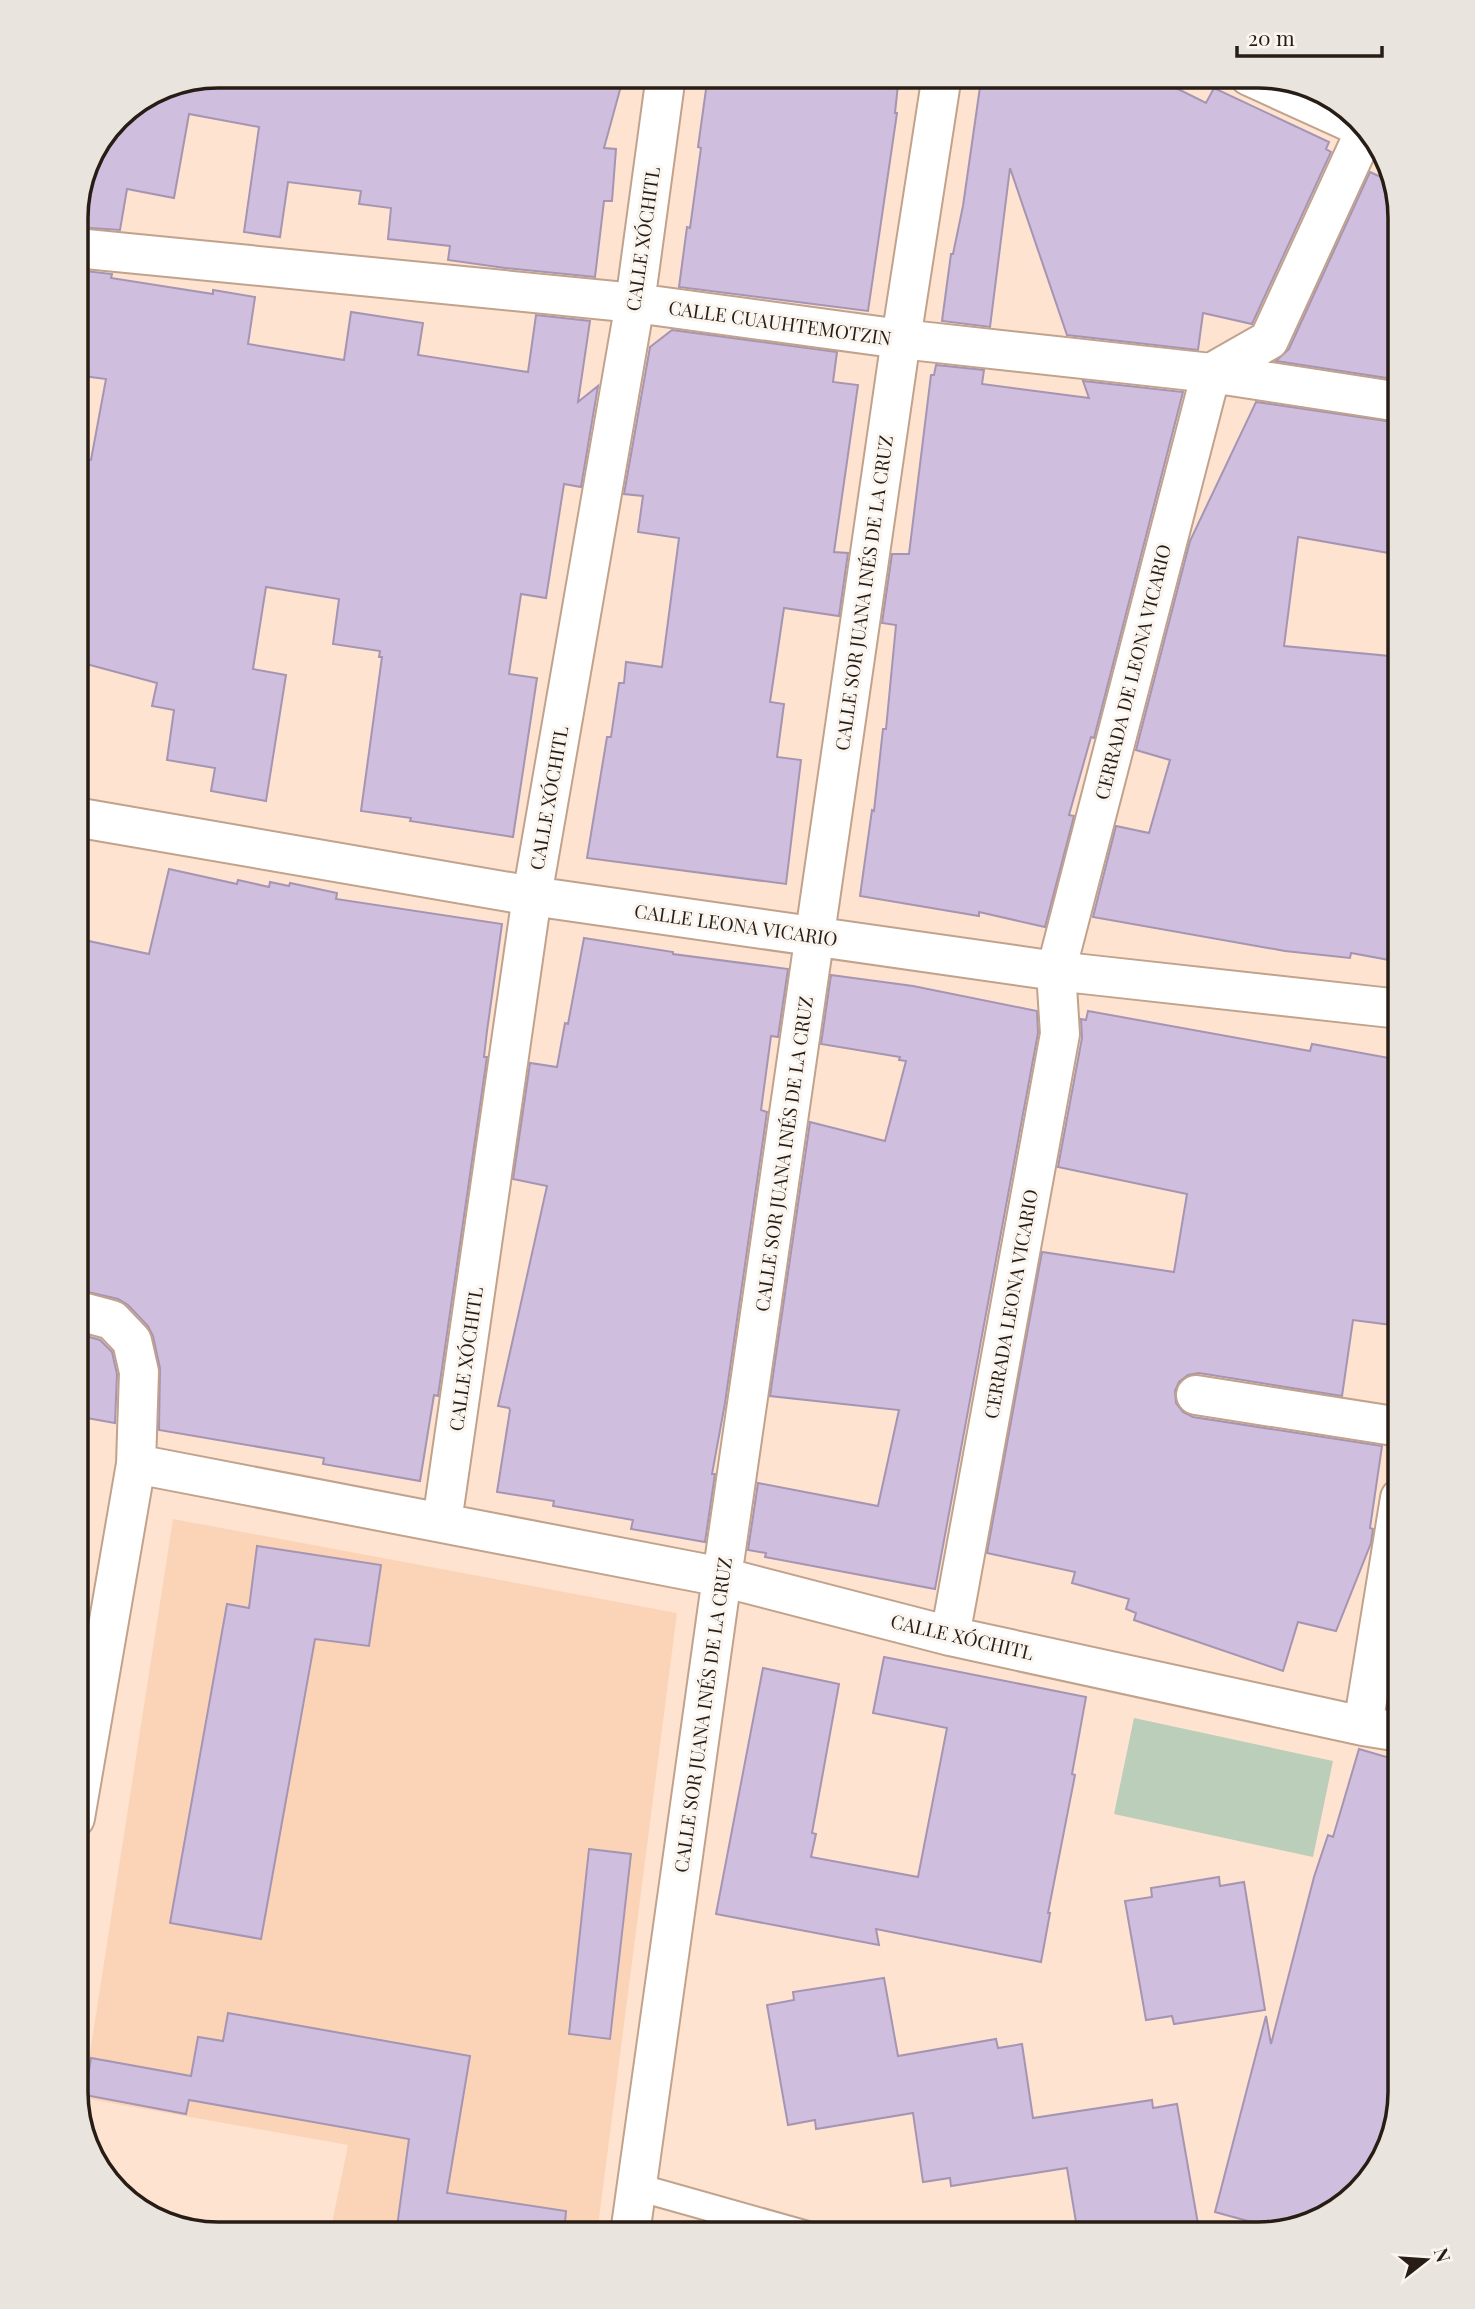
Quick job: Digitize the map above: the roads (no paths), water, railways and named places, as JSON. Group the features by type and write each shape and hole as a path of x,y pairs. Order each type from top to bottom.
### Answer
{"street":[{"name":"CALLE XÓCHITL","path":"442,1522 532,896 635,303 664,88"},
{"name":"CALLE SOR JUANA INÉS DE LA CRUZ","path":"633,2221 722,1577 901,339 940,88"},
{"path":"1279,89 1340,117"},
{"path":"1211,373 1269,340 1361,139"},
{"name":"CALLE CUAUHTEMOTZIN","path":"88,249 635,303 901,339 1211,373 1388,400"},
{"name":"CERRADA DE LEONA VICARIO","path":"1056,971 1211,373"},
{"name":"CALLE LEONA VICARIO","path":"88,819 532,896 1056,971 1388,1008"},
{"name":"CERRADA LEONA VICARIO","path":"950,1636 1060,1034 1056,971"},
{"path":"88,1314 112,1320 132,1341 138,1372 136,1464 88,1743"},
{"path":"1196,1395 1388,1425"},
{"name":"CALLE XÓCHITL","path":"136,1464 722,1577 950,1636 1382,1729"},
{"path":"1382,1729 1388,1652"}],"lane":[{"path":"637,2187 760,2222"}]}
